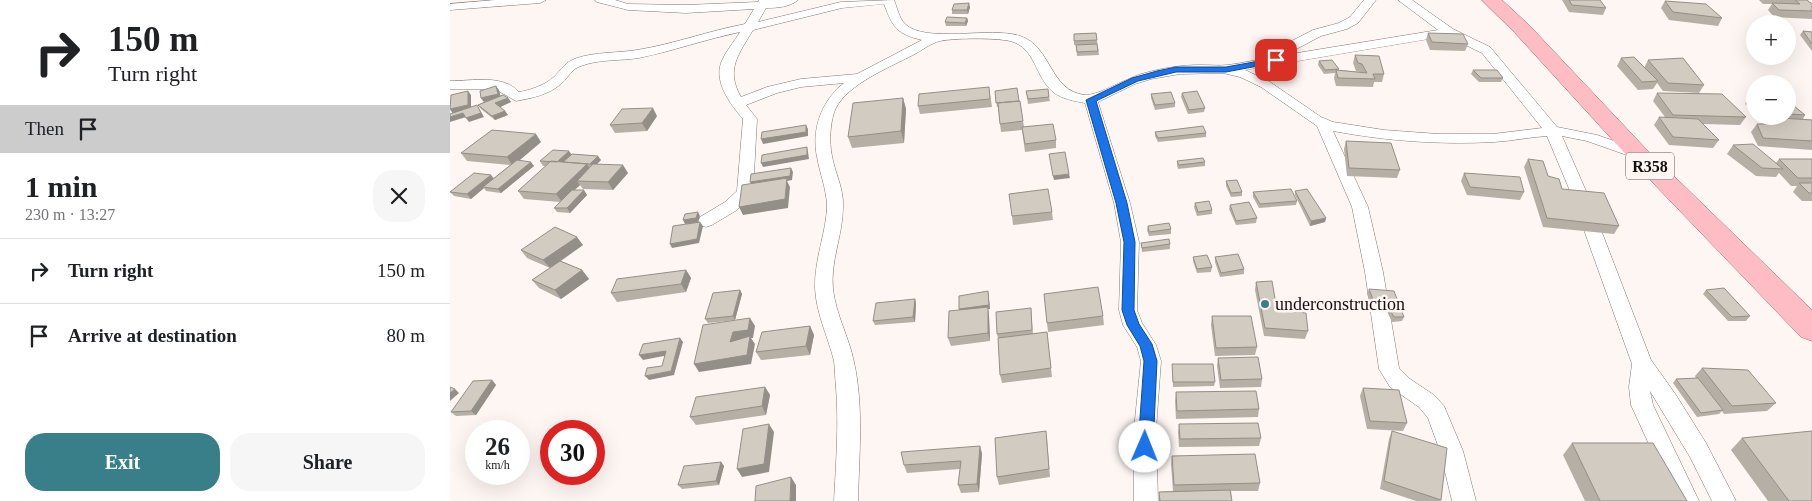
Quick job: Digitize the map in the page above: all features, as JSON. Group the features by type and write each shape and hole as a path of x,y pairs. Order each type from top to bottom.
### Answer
{"main road":[{"name":"R358","path":"1492,0 1522,29 1638,154 1812,329"}],"street":[{"path":"450,5 462,0"},
{"path":"450,5 540,0"},
{"path":"602,0 628,7 686,9 735,8 763,2 778,4 792,0"},
{"path":"450,85 498,85 513,92 516,97 533,94 554,84 569,66 581,61 637,54 681,45 750,26 785,20 841,5 888,0 900,26 906,31 937,37 999,35 1016,38 1030,45 1037,52 1047,76 1054,85 1071,96 1091,100 1135,80 1176,69 1226,69 1449,32"},
{"path":"1258,64 1317,33 1343,26 1354,20 1370,0"},
{"path":"1404,0 1449,32 1486,50 1553,132 1578,191 1642,364 1669,401 1698,450 1724,501"},
{"path":"706,222 731,206 745,192 750,119 737,103 728,86 727,64 763,2"},
{"path":"846,501 849,418 844,362 832,325 824,289 825,265 835,206 832,181 824,156 824,132 829,108 840,93 860,78 937,37"},
{"path":"1226,69 1248,75 1324,124 1392,135 1443,138 1495,138 1553,132 1582,136 1638,154"},
{"path":"737,103 772,90 800,83 860,78"},
{"path":"1091,100 1122,203 1130,242 1128,310 1133,325 1146,344 1150,361 1145,429 1146,501"},
{"path":"1324,124 1360,207 1374,272 1389,369 1393,377 1401,385 1425,400 1439,414 1464,501"},
{"path":"1642,364 1639,387 1642,405 1687,501"}],"building":[{"path":"1569,0 1600,0 1606,8 1572,5"},
{"path":"1795,0 1807,0 1812,4 1812,11 1779,10 1772,3 1800,4"},
{"path":"1665,1 1706,4 1722,18 1673,12"},
{"path":"969,3 967,10 952,10 954,4"},
{"path":"947,17 967,18 965,23 945,22"},
{"path":"1803,31 1812,32 1812,44"},
{"path":"1096,33 1097,40 1074,41 1074,34"},
{"path":"1428,33 1463,34 1468,44 1432,42"},
{"path":"1097,44 1098,51 1077,52 1076,45"},
{"path":"1355,55 1379,56 1384,74 1373,74 1375,79 1338,78 1336,70 1367,73 1362,64 1358,63"},
{"path":"1634,57 1658,81 1642,82 1621,58"},
{"path":"1683,58 1704,85 1668,83 1648,60"},
{"path":"1332,60 1339,69 1325,70 1319,61"},
{"path":"1473,70 1497,70 1503,78 1481,78"},
{"path":"496,86 498,94 481,98 480,91"},
{"path":"989,87 990,99 918,106 919,94"},
{"path":"1017,88 1019,101 996,103 995,91"},
{"path":"1048,89 1049,97 1028,99 1026,91"},
{"path":"468,91 468,105 450,109 451,95"},
{"path":"1197,91 1205,108 1189,110 1182,93"},
{"path":"1171,92 1175,103 1155,105 1151,94"},
{"path":"1657,93 1722,94 1746,117 1673,115"},
{"path":"503,95 508,98 495,103 505,111 492,116 478,105"},
{"path":"903,98 901,131 848,137 853,103"},
{"path":"1020,101 1023,121 1000,124 998,103"},
{"path":"477,105 481,113 466,118 463,113 450,117 450,114"},
{"path":"653,108 642,123 610,125 622,109"},
{"path":"1796,108 1805,115 1796,114"},
{"path":"1659,117 1698,119 1719,140 1673,137"},
{"path":"1796,119 1812,120 1812,141 1763,138 1757,125 1796,125"},
{"path":"1053,124 1056,140 1025,144 1022,127"},
{"path":"806,125 806,132 761,139 762,132"},
{"path":"1203,126 1206,133 1158,138 1155,132"},
{"path":"492,130 536,134 507,157 461,153"},
{"path":"1346,141 1391,143 1400,170 1349,168"},
{"path":"1753,144 1783,169 1762,168 1733,145"},
{"path":"807,147 807,155 761,163 762,155"},
{"path":"553,150 569,151 557,162 540,161"},
{"path":"1065,152 1069,174 1053,176 1049,154"},
{"path":"572,154 598,156 590,164 563,162"},
{"path":"1203,158 1205,162 1179,165 1177,161"},
{"path":"1528,159 1543,161 1548,176 1559,179 1562,189 1604,193 1619,226 1547,218"},
{"path":"1779,159 1812,159 1812,178 1798,178"},
{"path":"517,160 531,162 498,189 483,187"},
{"path":"551,161 587,164 556,194 518,191"},
{"path":"593,164 623,165 608,182 577,181"},
{"path":"791,168 790,176 750,182 751,174"},
{"path":"474,173 491,175 467,194 450,192"},
{"path":"1464,173 1520,177 1524,192 1470,187"},
{"path":"787,178 785,199 739,207 742,185"},
{"path":"1237,180 1242,192 1231,193 1226,181"},
{"path":"1799,183 1812,183 1812,193 1809,193"},
{"path":"1048,189 1052,212 1012,216 1009,194"},
{"path":"1291,189 1297,201 1260,204 1253,192"},
{"path":"1307,189 1326,218 1311,221 1295,191"},
{"path":"572,190 584,190 567,208 554,208"},
{"path":"1209,201 1212,210 1198,212 1195,203"},
{"path":"1249,202 1257,218 1236,221 1230,205"},
{"path":"698,212 696,218 683,220 685,214"},
{"path":"700,222 697,239 670,244 673,226"},
{"path":"1169,223 1171,229 1149,232 1148,226"},
{"path":"555,227 577,237 543,260 521,250"},
{"path":"1169,239 1170,244 1142,248 1141,243"},
{"path":"1238,254 1244,269 1221,273 1215,257"},
{"path":"1207,255 1212,267 1197,269 1193,257"},
{"path":"560,261 582,270 555,290 532,280"},
{"path":"686,270 681,284 611,293 617,279"},
{"name":"underconstruction","path":"1272,281 1277,310 1306,313 1308,331 1265,328 1256,282"},
{"path":"1098,287 1103,316 1047,323 1044,294"},
{"path":"1724,288 1750,316 1732,317 1706,290"},
{"path":"1369,289 1394,291 1404,317 1394,317 1386,303 1374,302"},
{"path":"740,290 733,316 705,319 713,293"},
{"path":"988,291 989,305 959,309 959,296"},
{"path":"915,299 913,317 873,321 876,303"},
{"path":"988,307 988,333 948,338 949,311"},
{"path":"1031,308 1032,330 997,334 996,312"},
{"path":"1212,316 1251,316 1257,347 1216,348"},
{"path":"750,318 748,330 733,332 730,342 750,336 747,355 694,364 703,325"},
{"path":"810,326 806,346 756,352 762,332"},
{"path":"1047,332 1051,368 1000,375 998,338"},
{"path":"680,338 671,371 645,376 647,368 662,366 666,351 639,355 643,344"},
{"path":"1258,357 1262,379 1221,380 1218,358"},
{"path":"1172,364 1213,364 1215,382 1173,382"},
{"path":"1702,368 1748,370 1776,403 1732,406"},
{"path":"1698,378 1723,410 1701,413 1676,379"},
{"path":"492,380 471,411 451,412 473,381"},
{"path":"765,387 762,406 690,417 696,397"},
{"path":"1363,388 1399,390 1407,423 1370,421"},
{"path":"1256,391 1259,409 1177,411 1176,392"},
{"path":"1258,423 1261,438 1180,439 1179,424"},
{"path":"769,424 764,464 737,469 743,429"},
{"path":"1046,431 1049,469 997,477 995,438"},
{"path":"1392,431 1447,448 1441,500 1384,481"},
{"path":"1812,431 1812,501 1789,501 1742,438"},
{"path":"1572,443 1653,443 1687,501 1600,501"},
{"path":"980,446 977,484 958,485 961,461 904,465 901,452"},
{"path":"1255,454 1260,483 1174,485 1172,456"},
{"path":"721,462 716,481 678,485 684,466"},
{"path":"791,477 790,501 755,501 756,486"},
{"path":"1230,490 1232,501 1160,501 1159,492"}],"place":[{"name":"underconstruction","path":"1265,304"}],"route":[{"path":"1145,447 1150,361 1146,344 1133,325 1128,310 1130,242 1122,203 1091,100 1135,80 1157,73 1176,69 1226,69 1276,60"}]}
